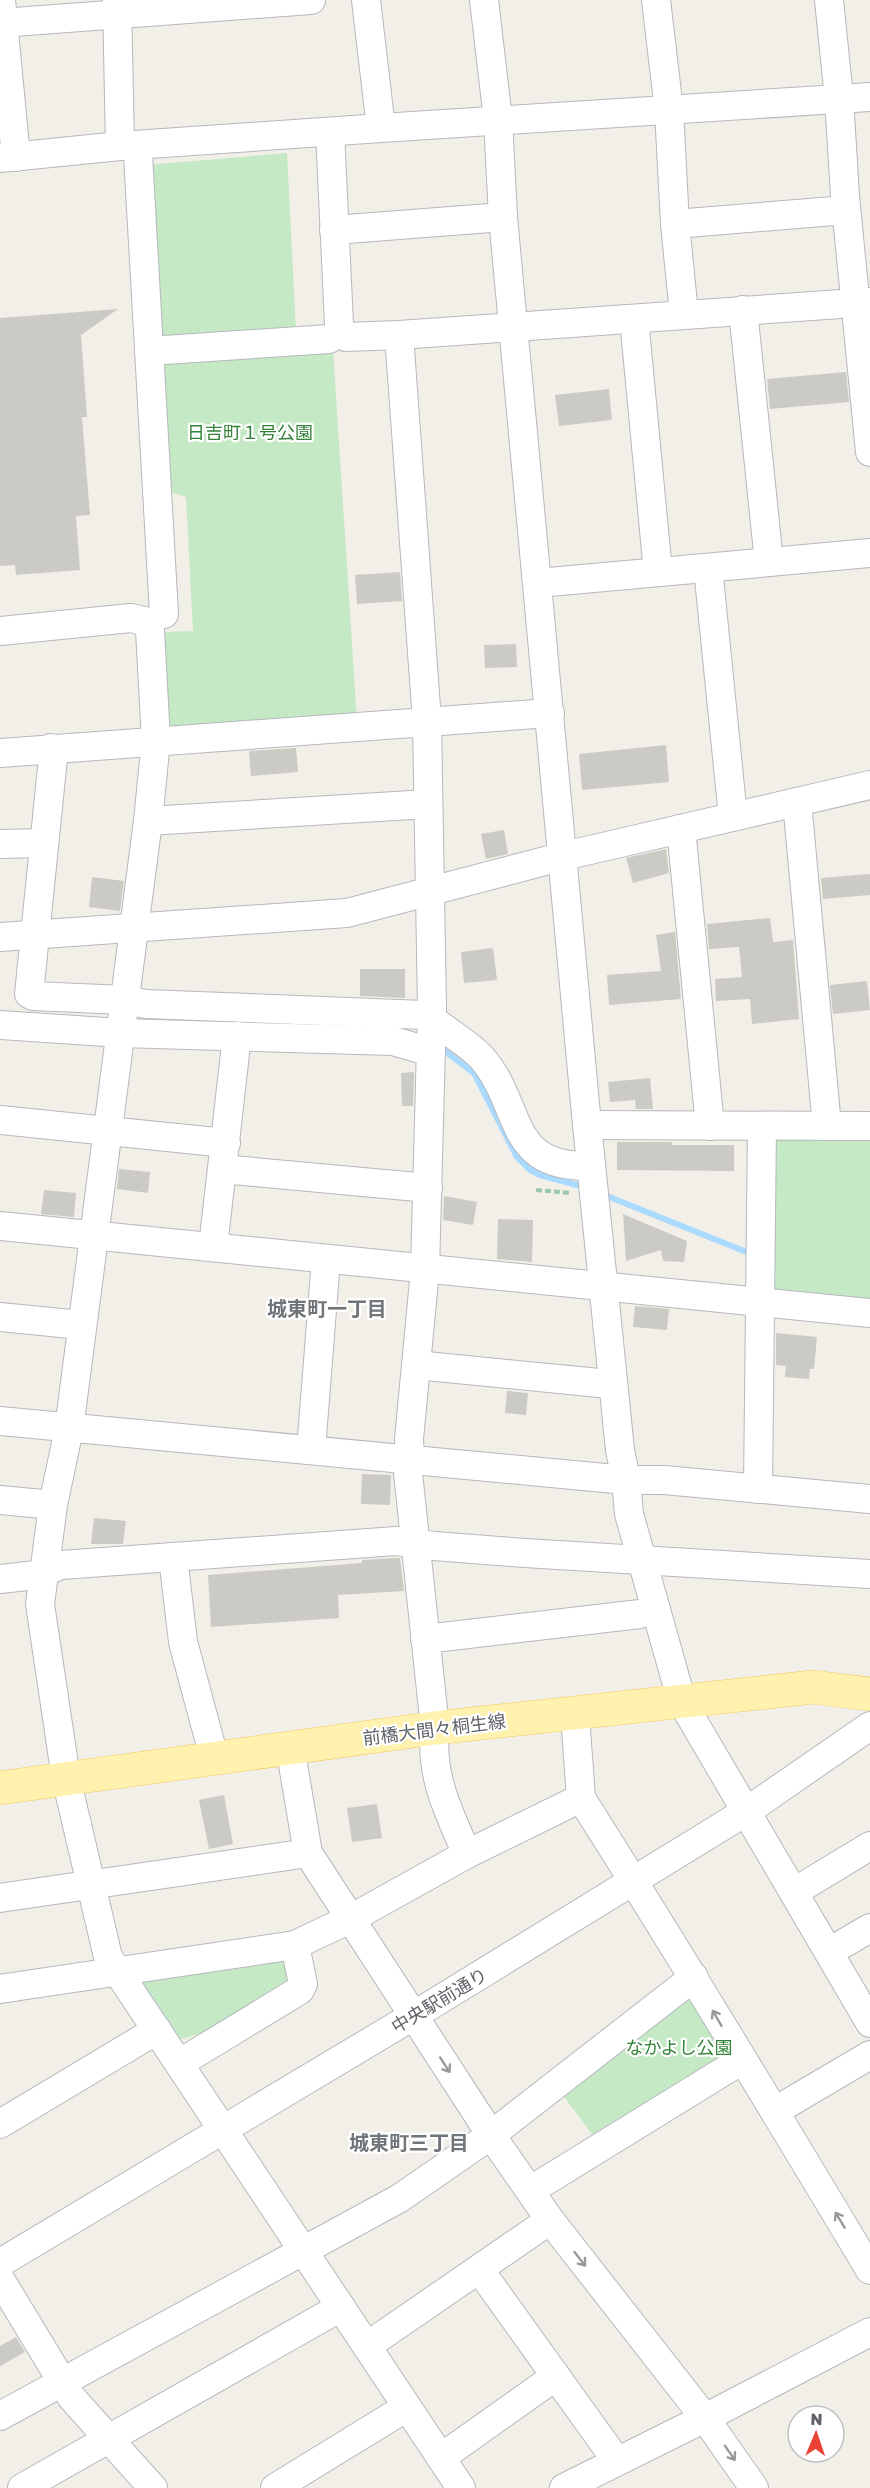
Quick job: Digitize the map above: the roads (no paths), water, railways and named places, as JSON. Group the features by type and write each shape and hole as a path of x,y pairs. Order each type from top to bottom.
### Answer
{"main road":[{"name":"前橋大間々桐生線","path":"0,1788 435,1728 813,1687 870,1694"}],"street":[{"path":"311,0 2,15 8,158 129,151 381,128 870,97"},
{"path":"366,0 381,128"},
{"path":"484,0 498,120 504,216 564,856 587,1125 589,1184 604,1286 620,1450 629,1514 682,1702 870,2023"},
{"path":"656,0 669,110 675,224 684,314"},
{"path":"829,0 839,98 854,200 863,302 870,452"},
{"path":"117,8 149,351 164,614"},
{"path":"330,132 340,333 354,338 863,302"},
{"path":"675,224 854,200"},
{"path":"334,230 504,216"},
{"path":"743,310 769,562"},
{"path":"634,319 658,572"},
{"path":"399,336 427,721 431,1037 425,1270 408,1439 410,1460 408,1473 435,1728 433,1742 439,1790 467,1854"},
{"path":"149,351 329,339"},
{"path":"538,583 870,553"},
{"path":"708,568 733,817"},
{"path":"0,630 131,618 148,622 150,630 156,740 148,821 69,1429 53,1505 40,1604 66,1778 108,1957 442,2457 457,2487"},
{"path":"0,753 550,713"},
{"path":"51,748 53,758 29,994 123,1016 237,1036 393,1041 431,1037 482,1058 494,1077 526,1142 535,1153 567,1164 589,1184"},
{"path":"0,937 337,915 564,856 870,785"},
{"path":"797,802 827,1126"},
{"path":"148,821 428,804"},
{"path":"680,829 710,1126"},
{"path":"0,844 43,843"},
{"path":"0,1025 123,1016 146,1004 415,1014 431,1037"},
{"path":"213,1247 237,1036"},
{"path":"0,1120 108,1130 224,1156 428,1188"},
{"path":"587,1125 870,1126"},
{"path":"759,1489 762,1126"},
{"path":"0,1226 870,1313"},
{"path":"311,1450 326,1259"},
{"path":"0,1317 81,1325"},
{"path":"416,1365 599,1383 613,1382"},
{"path":"0,1422 626,1480 664,1480 870,1499"},
{"path":"0,1500 53,1505"},
{"path":"0,1579 27,1577 61,1566 396,1540 415,1544 513,1552 870,1574"},
{"path":"173,1557 183,1642 214,1757"},
{"path":"425,1639 640,1614 656,1609"},
{"path":"578,1714 576,1729 581,1798 694,1977 870,2271"},
{"name":"中央駅前通り","path":"0,2263 634,1881 747,1811 870,1726"},
{"path":"290,1747 308,1853 491,2135 550,2220 705,2418 754,2488"},
{"path":"0,1989 295,1945 352,1918 467,1854 581,1798"},
{"path":"794,1892 870,1846"},
{"path":"0,1898 308,1853"},
{"path":"829,1952 870,1928"},
{"path":"180,2063 300,1990 303,1984 295,1945"},
{"path":"0,2416 304,2252 399,2198 491,2135 694,1977"},
{"path":"0,2124 157,2030"},
{"path":"775,2111 870,2055"},
{"path":"531,2190 742,2060"},
{"path":"367,2346 550,2220"},
{"path":"479,2269 616,2460"},
{"path":"0,2279 72,2398 153,2488"},
{"path":"22,2488 341,2307"},
{"path":"564,2488 870,2332"},
{"path":"442,2457 556,2376"},
{"path":"275,2488 407,2407"}],"waterway":[{"path":"438,1046 474,1073 517,1157 529,1169 540,1175 584,1187"},
{"path":"602,1194 754,1255"}],"district":[{"name":"城東町一丁目","path":"327,1308"},
{"name":"城東町三丁目","path":"409,2142"}],"park label":[{"name":"日吉町１号公園","path":"250,432"},
{"name":"なかよし公園","path":"679,2047"}]}
